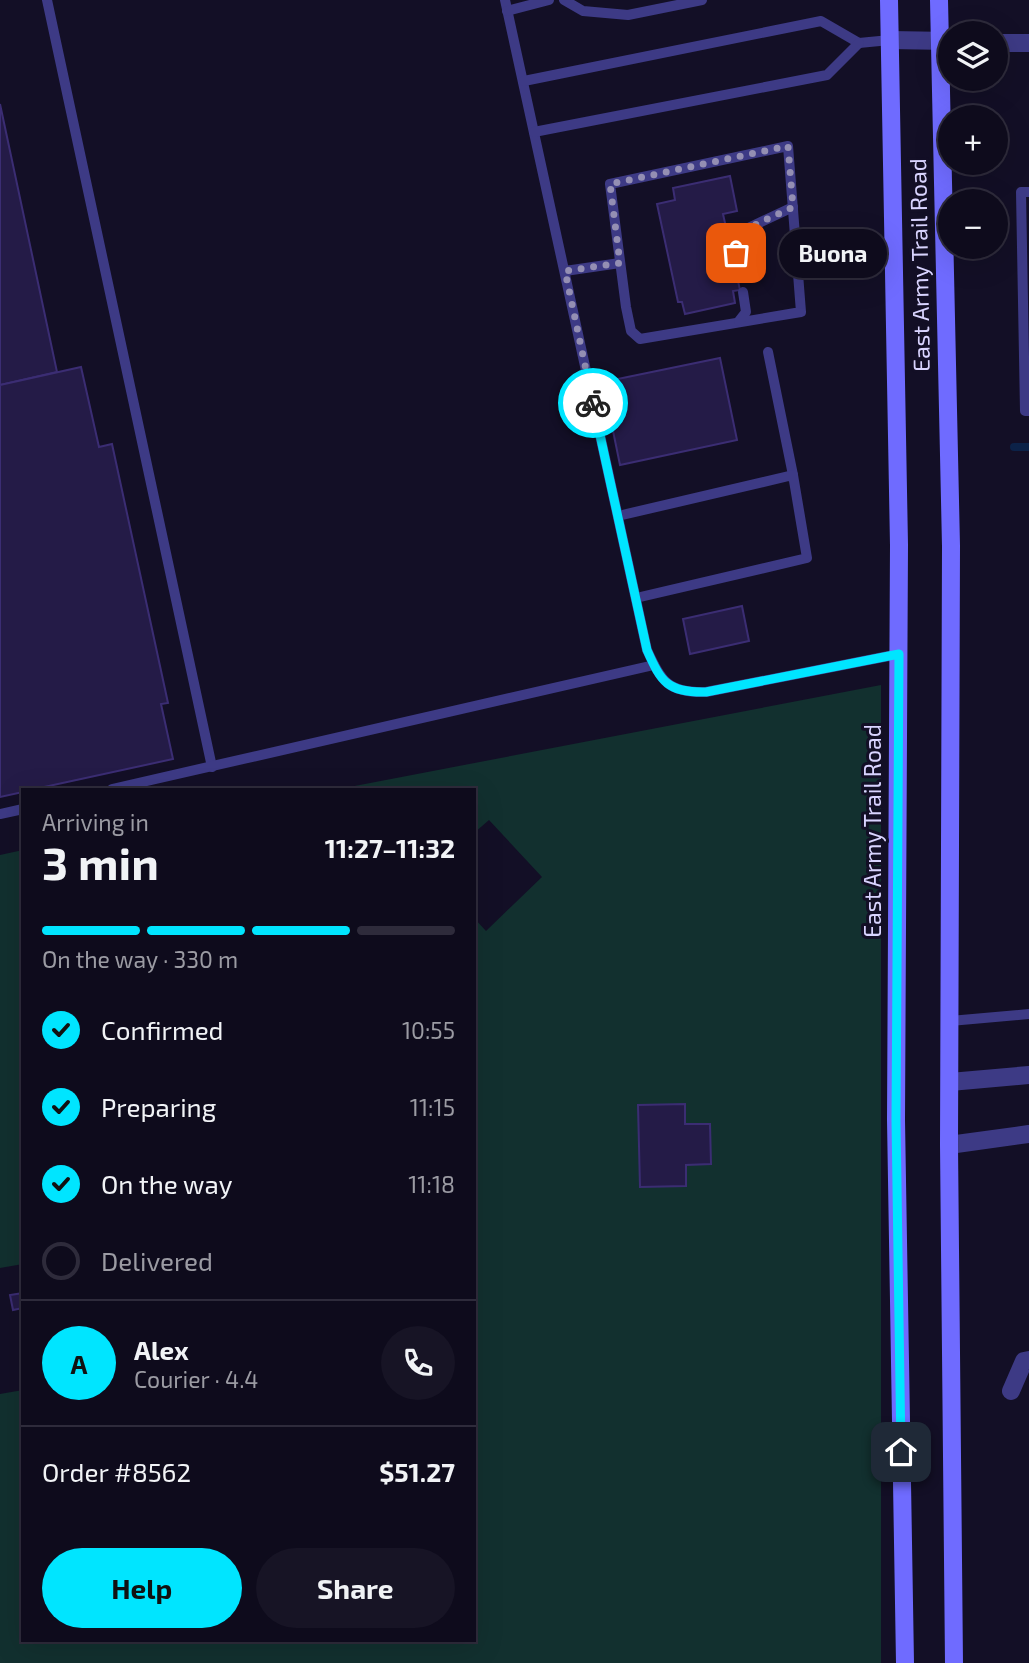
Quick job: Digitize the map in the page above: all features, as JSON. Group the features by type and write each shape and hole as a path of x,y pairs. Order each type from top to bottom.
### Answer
{"main road":[{"name":"East Army Trail Road","path":"889,0 900,545 896,1120 905,1663"},
{"name":"East Army Trail Road","path":"939,0 942,21"},
{"name":"East Army Trail Road","path":"946,91 951,546 949,1145 954,1663"}],"street":[{"path":"890,40 938,41"},
{"path":"1008,43 1029,43"},
{"path":"950,1082 1029,1075"},
{"path":"949,1145 1029,1134"},
{"path":"1011,1391 1024,1361 1029,1360"}],"lane":[{"path":"47,0 212,767"},
{"path":"549,0 506,5 647,650 660,679 686,693 706,692 899,654"},
{"path":"564,0 583,11 628,15 702,0"},
{"path":"524,81 821,21 859,43 890,40"},
{"path":"534,132 827,75 859,43"},
{"path":"788,146 793,207 801,312 640,339 631,331 610,184 788,146"},
{"path":"1029,192 1021,192 1025,264 1025,411 1029,411"},
{"path":"736,253 742,231 793,207"},
{"path":"565,271 620,263"},
{"path":"739,321 746,312 743,292"},
{"path":"636,598 807,558 768,352"},
{"path":"618,516 793,475"},
{"path":"117,788 654,665"},
{"path":"0,814 21,809"},
{"path":"950,1021 1029,1014"}],"green space":[{"path":"881,685 881,1663 0,1663 0,1394 21,1390 21,1642 476,1642 476,920 486,931 542,877 489,820 476,831 476,788 344,788","holes":["684,1104 685,1124 710,1124 711,1164 686,1165 686,1186"]},
{"path":"21,850 21,1264 0,1268 0,855"}],"building":[{"path":"0,104 57,372 0,385"},
{"path":"730,176 737,211 723,214 740,290 733,291 735,303 685,314 682,302 678,302 657,204 675,200 673,188"},
{"path":"720,358 737,440 620,465 603,382"},
{"path":"81,367 99,447 112,444 168,703 161,704 173,759 40,788 21,788 21,792 0,797 0,385"},
{"path":"742,606 749,641 690,654 683,619"},
{"path":"685,1104 685,1124 710,1124 711,1164 686,1165 686,1186 640,1187 638,1105"},
{"path":"21,1293 21,1308 13,1310 10,1295"}],"waterway":[{"path":"1014,447 1029,447"}],"way so far":[{"path":"593,403 565,271 620,263 610,184 788,146 793,207 742,231 736,253"}],"place":[{"name":"Buona","path":"736,253"}],"route":[{"path":"593,403 647,650 660,679 686,693 706,692 899,654 896,1120 901,1452"}]}
